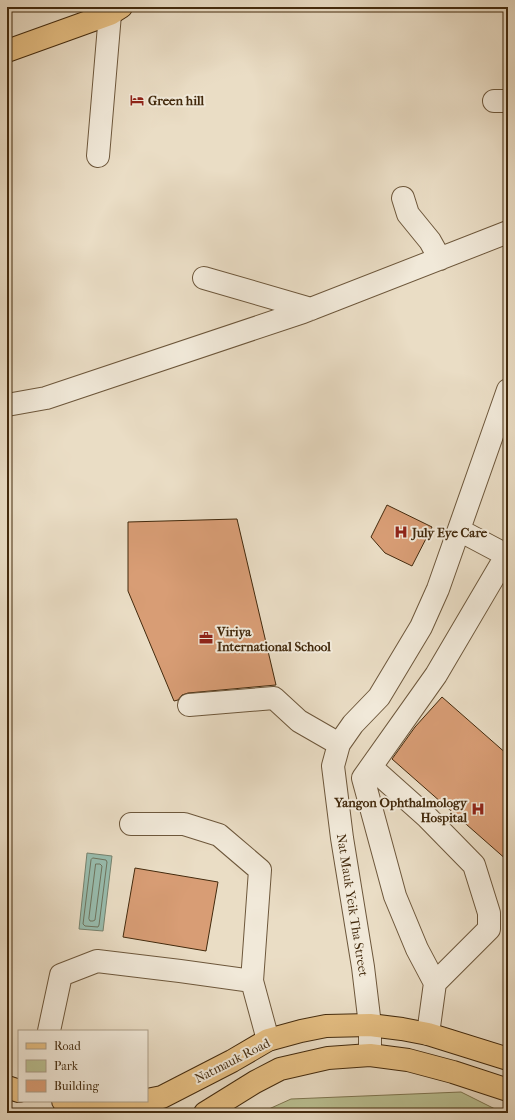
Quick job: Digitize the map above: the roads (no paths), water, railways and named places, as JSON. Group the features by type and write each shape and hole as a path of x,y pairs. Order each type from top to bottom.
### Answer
{"main road":[{"path":"7,51 115,10"},
{"name":"Natmauk Road","path":"148,1100 162,1096 232,1061 268,1040 326,1026 370,1025 402,1029 428,1034 508,1059"},
{"path":"205,1113 255,1082 280,1069 328,1058 370,1055 408,1060 453,1072 508,1090"},
{"path":"7,1087 18,1091"},
{"path":"79,1102 112,1104 133,1102"}],"street":[{"path":"98,156 115,10"},
{"path":"403,198 408,214 430,241 440,259"},
{"path":"7,406 46,398 311,309 508,232"},
{"path":"204,278 311,309"},
{"name":"Nat Mauk Yeik Tha Street","path":"370,1055 370,1025 364,967 342,838 333,766 339,744 353,724 379,697 421,627 438,589 508,390"},
{"path":"428,1034 435,984 417,949 395,896 372,814 364,778 436,675 507,556 459,530"},
{"path":"189,704 274,698 299,722 339,744"},
{"path":"371,767 427,817 474,865 489,913 489,929 435,984"},
{"path":"131,824 184,824 219,835 260,870 252,981 268,1040"},
{"path":"49,1030 61,975 97,961 252,981"}],"water":[{"path":"87,853 112,856 103,931 79,929"}],"place":[{"name":"Green hill","path":"137,100"},
{"name":"July Eye Care","path":"401,532"},
{"name":"Viriya International School","path":"206,638"},
{"name":"Yangon Ophthalmology Hospital","path":"478,809"}]}
